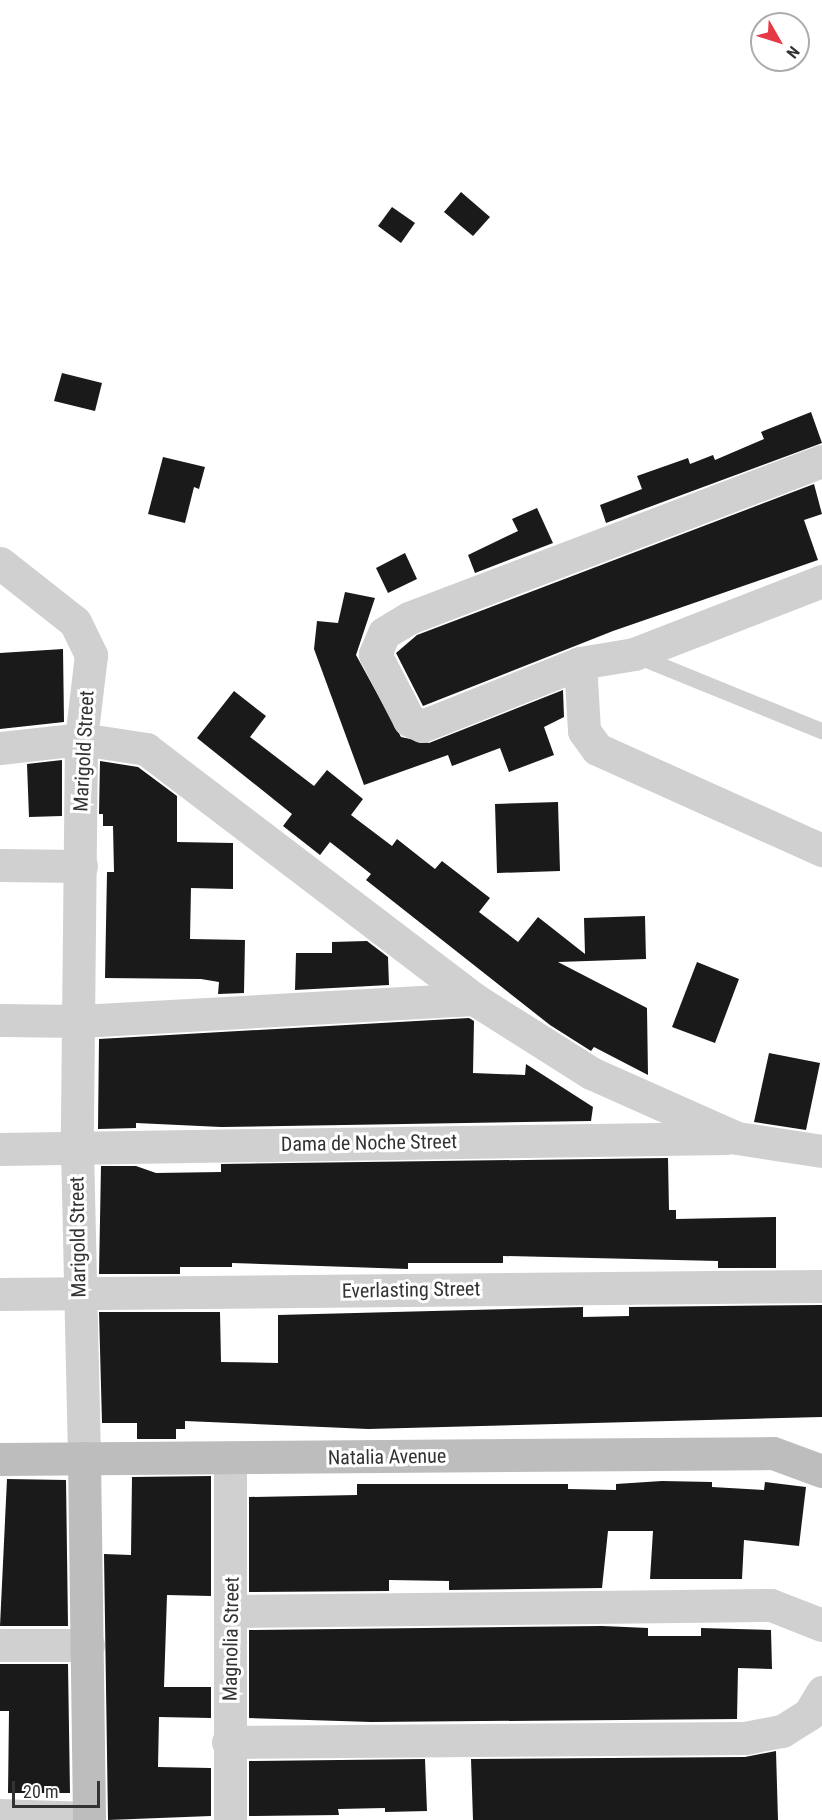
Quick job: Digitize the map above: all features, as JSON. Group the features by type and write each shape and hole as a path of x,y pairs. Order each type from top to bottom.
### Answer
{"street":[{"path":"822,461 409,618 384,633 375,654 409,720 422,726 580,663 634,654 822,581"},
{"name":"Marigold Street","path":"0,563 75,622 91,655 81,739 77,1148 88,1645 89,1819"},
{"path":"580,663 582,720 597,749 822,850"},
{"path":"0,748 81,739 146,749 474,999 591,1073 737,1138 822,1151"},
{"path":"0,865 81,866"},
{"path":"0,1020 80,1021 474,999"},
{"name":"Dama de Noche Street","path":"0,1149 737,1138"},
{"name":"Everlasting Street","path":"0,1294 822,1286"},
{"path":"773,1453 822,1451"},
{"path":"773,1453 822,1471"},
{"name":"Natalia Avenue","path":"0,1459 773,1453"},
{"name":"Magnolia Street","path":"230,1458 234,1611 228,1742 230,1820"},
{"path":"234,1611 771,1605 822,1625"},
{"path":"0,1645 88,1645"},
{"path":"228,1742 745,1738 782,1731 809,1714 822,1692"},
{"path":"0,1815 89,1819"}],"lane":[{"path":"634,654 822,731"}],"building":[{"path":"461,192 490,217 473,236 444,212"},
{"path":"392,207 415,223 401,243 378,226"},
{"path":"62,373 102,383 95,411 54,401"},
{"path":"811,412 822,443 606,523 600,505 642,489 637,476 688,458 690,464 713,455 715,460 764,439 761,432"},
{"path":"163,457 205,467 199,489 194,487 185,523 148,514"},
{"path":"814,484 822,514 804,520 818,560 613,631 423,706 396,653 417,635"},
{"path":"537,508 553,543 475,573 468,555 518,531 512,519"},
{"path":"405,553 417,579 388,593 376,568"},
{"path":"345,592 375,598 356,655 401,737 429,743 563,690 564,717 544,727 554,755 509,772 500,748 452,766 448,755 364,785 314,649 317,621 338,623"},
{"path":"63,649 64,722 0,729 0,653"},
{"path":"234,691 266,716 250,737 314,786 327,770 363,799 351,815 392,846 397,839 435,869 442,861 490,898 479,912 518,942 538,917 585,954 584,918 645,916 646,959 558,962 647,1008 648,1075 594,1047 591,1051 550,1025 366,880 371,874 330,842 320,855 283,826 292,814 197,738"},
{"path":"62,760 62,816 29,817 27,764"},
{"path":"100,761 138,767 177,796 177,842 233,843 233,889 191,888 190,939 245,940 244,993 218,994 219,982 201,979 105,978 107,872 114,872 113,826 103,826 103,814 99,814"},
{"path":"558,802 560,871 497,873 495,804"},
{"path":"367,941 388,957 389,985 295,990 296,953 332,953 332,942"},
{"path":"697,962 739,979 715,1043 672,1027"},
{"path":"469,1018 474,1021 473,1073 525,1075 526,1064 593,1107 591,1121 221,1127 136,1123 136,1128 98,1129 99,1039"},
{"path":"769,1053 820,1063 806,1130 754,1122"},
{"path":"668,1158 669,1210 676,1210 676,1219 776,1217 776,1268 718,1268 718,1261 503,1256 503,1263 408,1263 408,1269 232,1263 232,1267 180,1267 180,1274 99,1274 101,1166 136,1166 156,1173 221,1172 221,1164"},
{"path":"822,1305 822,1417 368,1429 185,1421 185,1429 176,1429 176,1439 137,1439 137,1423 102,1423 99,1312 220,1312 221,1362 278,1363 278,1315 583,1307 583,1317 629,1316 629,1307"},
{"path":"211,1476 211,1596 167,1595 164,1687 211,1687 211,1718 159,1717 158,1767 211,1768 211,1816 108,1820 104,1554 131,1555 132,1477"},
{"path":"7,1479 66,1480 68,1626 0,1626"},
{"path":"662,1481 712,1482 712,1487 764,1490 765,1482 806,1487 799,1546 744,1540 742,1579 650,1579 653,1531 608,1531 602,1588 449,1590 449,1581 389,1580 389,1591 249,1592 249,1497 357,1495 357,1484 568,1484 568,1489 616,1490 616,1484"},
{"path":"602,1626 648,1628 648,1636 701,1636 701,1628 771,1630 772,1669 738,1668 737,1719 371,1722 249,1718 249,1630"},
{"path":"0,1664 68,1664 70,1793 8,1793 9,1711 0,1711"},
{"path":"776,1751 778,1820 473,1820 471,1759 745,1757"},
{"path":"425,1759 427,1811 385,1812 385,1808 338,1809 339,1815 249,1816 249,1761"}]}
